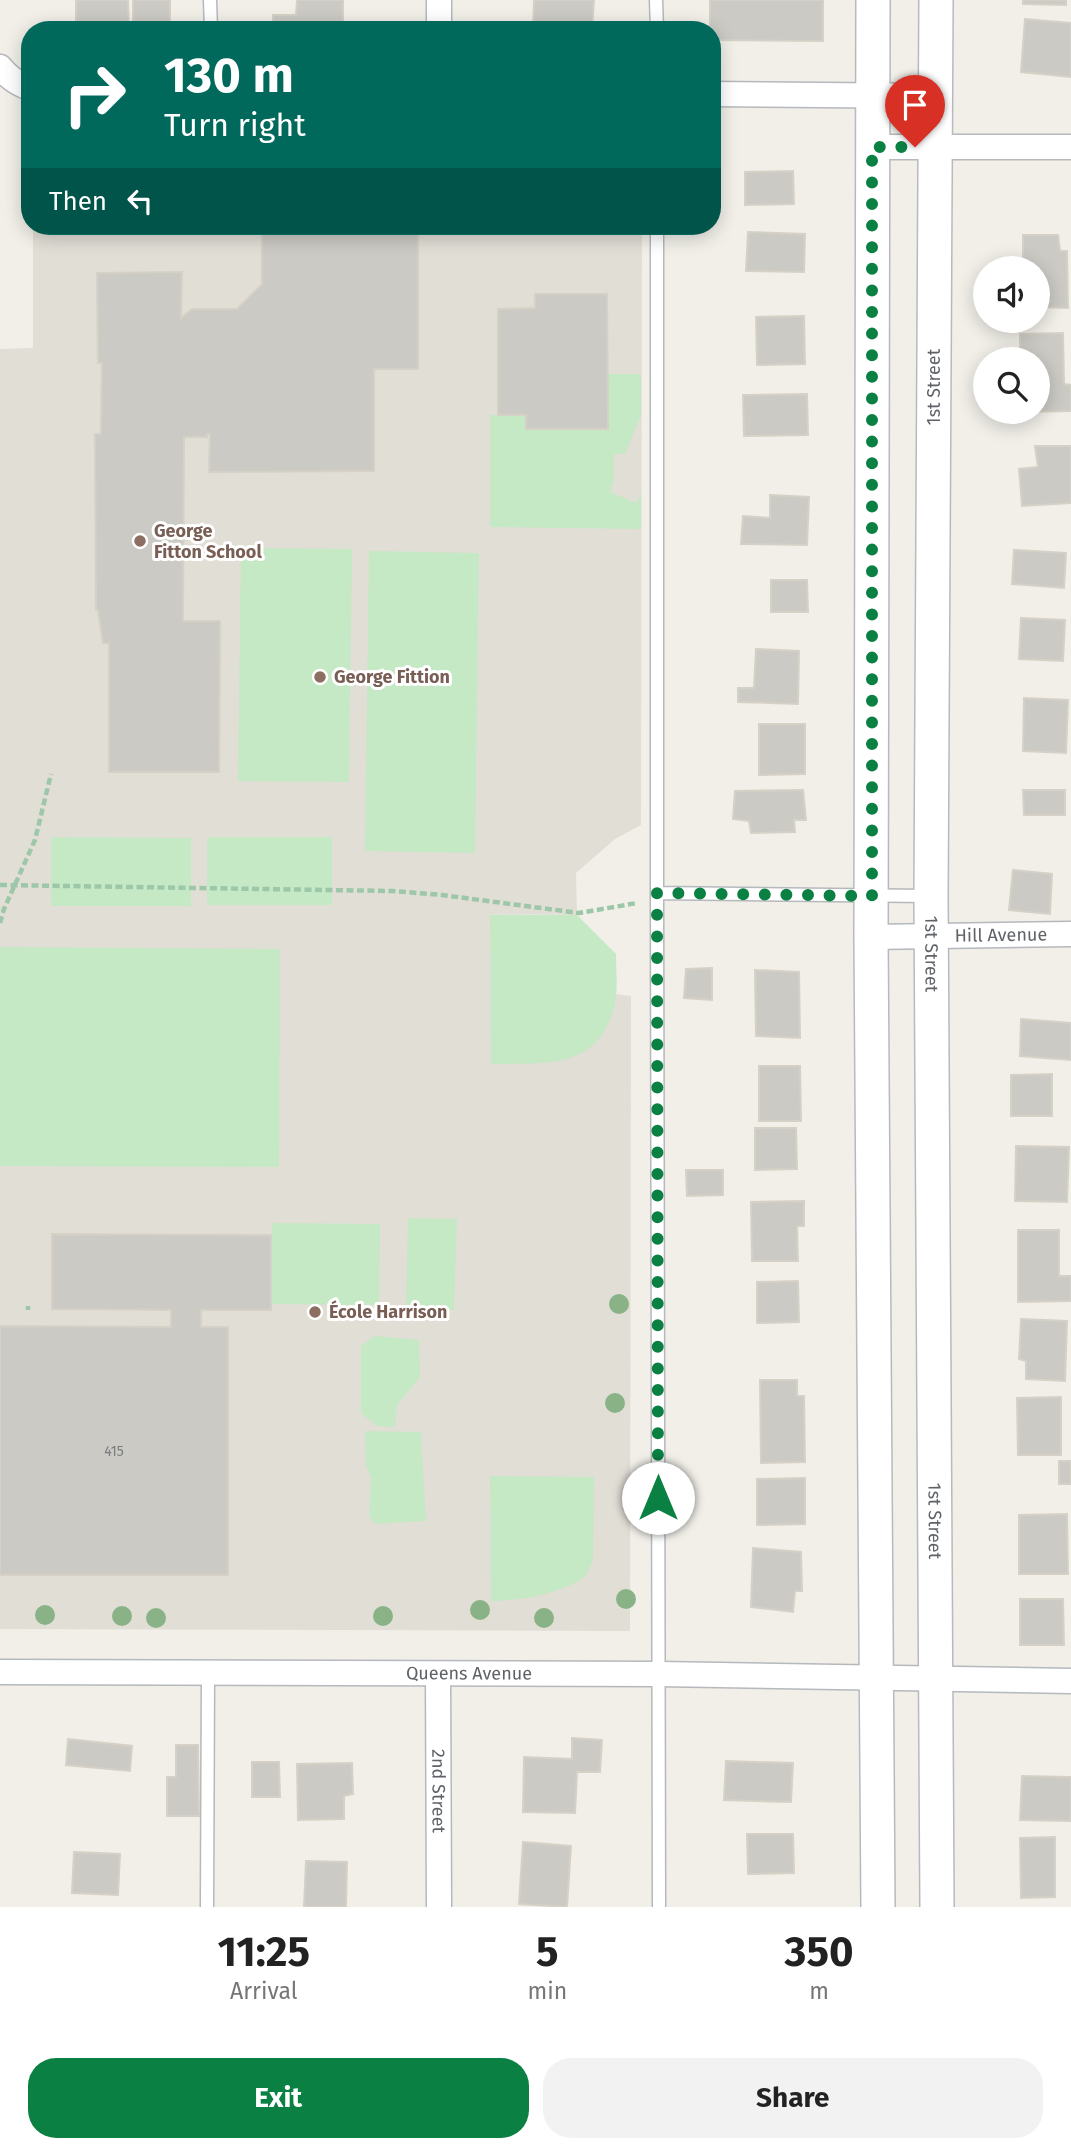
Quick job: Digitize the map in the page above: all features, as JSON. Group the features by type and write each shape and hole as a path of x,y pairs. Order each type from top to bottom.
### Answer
{"main road":[{"path":"873,0 872,937 878,1907"},
{"name":"1st Street","path":"936,0 931,936 937,1907"}],"street":[{"path":"439,0 439,21"},
{"path":"0,67 6,75 21,85"},
{"path":"721,94 936,96"},
{"path":"872,147 1071,147"},
{"name":"Hill Avenue","path":"872,937 1071,934"},
{"name":"Queens Avenue","path":"0,1672 659,1674 1071,1681"},
{"name":"2nd Street","path":"439,1674 439,1907"}],"lane":[{"path":"211,0 211,21"},
{"path":"656,0 656,21"},
{"path":"657,235 659,1907"},
{"path":"657,893 931,896"},
{"path":"207,1907 208,1674"}],"path":[{"path":"0,923 35,840 51,774"},
{"path":"0,885 393,891 579,913 633,904 657,893"}],"shaded area":[{"path":"33,235 642,235 641,825 615,839 576,873 577,915 477,914 532,915 616,954 615,994 631,996 630,1631 0,1629 0,349 33,348"}],"green space":[{"path":"608,374 641,374 641,415 625,454 614,454 614,481 610,492 637,503 641,492 641,529 490,527 490,415 526,415 526,429 608,428"},
{"path":"241,548 352,549 349,782 238,781"},
{"path":"369,551 479,553 475,853 365,851"},
{"path":"51,837 191,838 191,906 51,906"},
{"path":"207,837 332,837 332,905 207,905"},
{"path":"490,915 577,915 616,954 615,1003 608,1025 597,1041 583,1052 550,1062 491,1064"},
{"path":"0,947 280,949 279,1167 0,1166"},
{"path":"408,1218 457,1219 454,1310 406,1309"},
{"path":"272,1223 380,1224 379,1305 271,1304"},
{"path":"374,1336 419,1340 420,1377 397,1405 395,1427 377,1426 361,1413 361,1346"},
{"path":"365,1431 421,1432 426,1521 375,1524 369,1517 371,1477 366,1466"},
{"path":"490,1476 594,1477 593,1560 585,1577 540,1595 491,1601"}],"building":[{"path":"76,0 128,0 129,21 76,21"},
{"path":"133,0 170,0 170,21 133,21"},
{"path":"297,0 343,0 343,21 273,21 273,15 296,15"},
{"path":"534,0 594,0 593,21 533,21"},
{"path":"710,0 823,0 823,41 721,40 721,21 710,21"},
{"path":"1023,0 1066,0 1066,5 1023,4"},
{"path":"1025,19 1071,23 1071,77 1021,72"},
{"path":"793,171 794,204 745,205 745,172"},
{"path":"748,232 805,234 804,272 746,271"},
{"name":"George Fitton School","path":"262,235 418,235 418,369 374,369 374,471 209,472 210,434 207,434 207,437 184,437 183,621 220,621 219,772 109,772 109,643 103,643 96,610 95,434 101,434 102,363 98,363 97,273 182,272 181,318 192,309 237,309 262,284"},
{"path":"1023,235 1058,235 1060,251 1067,251 1068,308 1050,307 1050,256 1023,256"},
{"path":"535,294 607,294 608,429 526,429 526,415 498,415 498,309 535,308"},
{"path":"804,316 805,364 757,365 756,317"},
{"path":"1063,333 1064,384 1071,385 1071,411 1050,411 1050,347 1020,347 1020,334"},
{"path":"807,394 808,435 744,436 743,395"},
{"path":"1035,446 1071,446 1071,503 1022,506 1019,469 1038,467"},
{"path":"770,495 809,497 807,545 741,544 743,516 770,518"},
{"path":"1014,550 1066,553 1064,588 1012,584"},
{"path":"771,580 807,580 808,612 771,612"},
{"path":"1021,618 1065,620 1063,661 1019,659"},
{"path":"756,649 799,651 798,704 738,702 738,688 754,688"},
{"path":"1024,698 1068,700 1066,753 1023,751"},
{"path":"759,724 805,724 805,774 759,775"},
{"path":"803,790 806,820 794,820 795,832 751,833 749,821 733,819 735,791"},
{"path":"1023,790 1065,790 1065,815 1024,815"},
{"path":"1013,870 1052,874 1050,914 1009,910"},
{"path":"712,968 712,1000 684,998 686,969"},
{"path":"755,970 799,972 800,1038 756,1036"},
{"path":"1021,1019 1071,1023 1071,1060 1020,1056"},
{"path":"759,1066 800,1066 801,1121 759,1121"},
{"path":"1052,1074 1052,1116 1011,1116 1011,1075"},
{"path":"755,1128 796,1128 797,1169 755,1170"},
{"path":"1016,1146 1069,1147 1067,1202 1015,1201"},
{"path":"686,1170 723,1170 723,1195 687,1196"},
{"path":"804,1201 804,1226 797,1226 798,1261 752,1261 751,1202"},
{"path":"1018,1230 1059,1230 1059,1276 1071,1276 1071,1301 1018,1302"},
{"path":"52,1234 271,1235 271,1310 201,1310 201,1327 228,1327 228,1575 0,1575 0,1326 171,1327 171,1310 52,1309"},
{"path":"798,1281 799,1322 757,1323 757,1282"},
{"path":"1021,1319 1067,1321 1065,1381 1026,1379 1026,1361 1019,1359"},
{"path":"760,1380 797,1380 797,1396 804,1396 805,1462 761,1463"},
{"path":"1061,1397 1061,1455 1018,1455 1017,1398"},
{"path":"1059,1461 1071,1461 1071,1484 1059,1484"},
{"path":"805,1478 805,1524 757,1525 757,1479"},
{"path":"1067,1514 1068,1574 1019,1574 1019,1515"},
{"path":"753,1548 801,1552 802,1591 795,1591 793,1612 751,1607"},
{"path":"1020,1599 1063,1599 1064,1645 1020,1645"},
{"path":"572,1738 602,1740 600,1772 577,1772 575,1813 523,1812 524,1757 572,1759"},
{"path":"68,1739 132,1746 130,1771 66,1765"},
{"path":"176,1745 198,1745 199,1816 167,1816 167,1777 176,1777"},
{"path":"726,1761 793,1763 791,1802 724,1800"},
{"path":"252,1762 279,1762 280,1797 252,1797"},
{"path":"352,1763 353,1794 344,1796 344,1819 298,1820 297,1764"},
{"path":"1022,1776 1071,1777 1071,1821 1020,1820"},
{"path":"747,1834 793,1834 794,1873 748,1874"},
{"path":"1055,1837 1055,1897 1021,1898 1020,1838"},
{"path":"523,1842 571,1846 567,1907 519,1904"},
{"path":"74,1852 120,1854 118,1895 72,1893"},
{"path":"306,1861 347,1862 346,1907 304,1907"}],"place":[{"name":"George Fitton School","path":"140,541"},
{"name":"George Fittion","path":"320,677"},
{"name":"École Harrison","path":"315,1312"}],"route":[{"path":"658,1498 657,893 872,896 872,147 915,147"}]}
